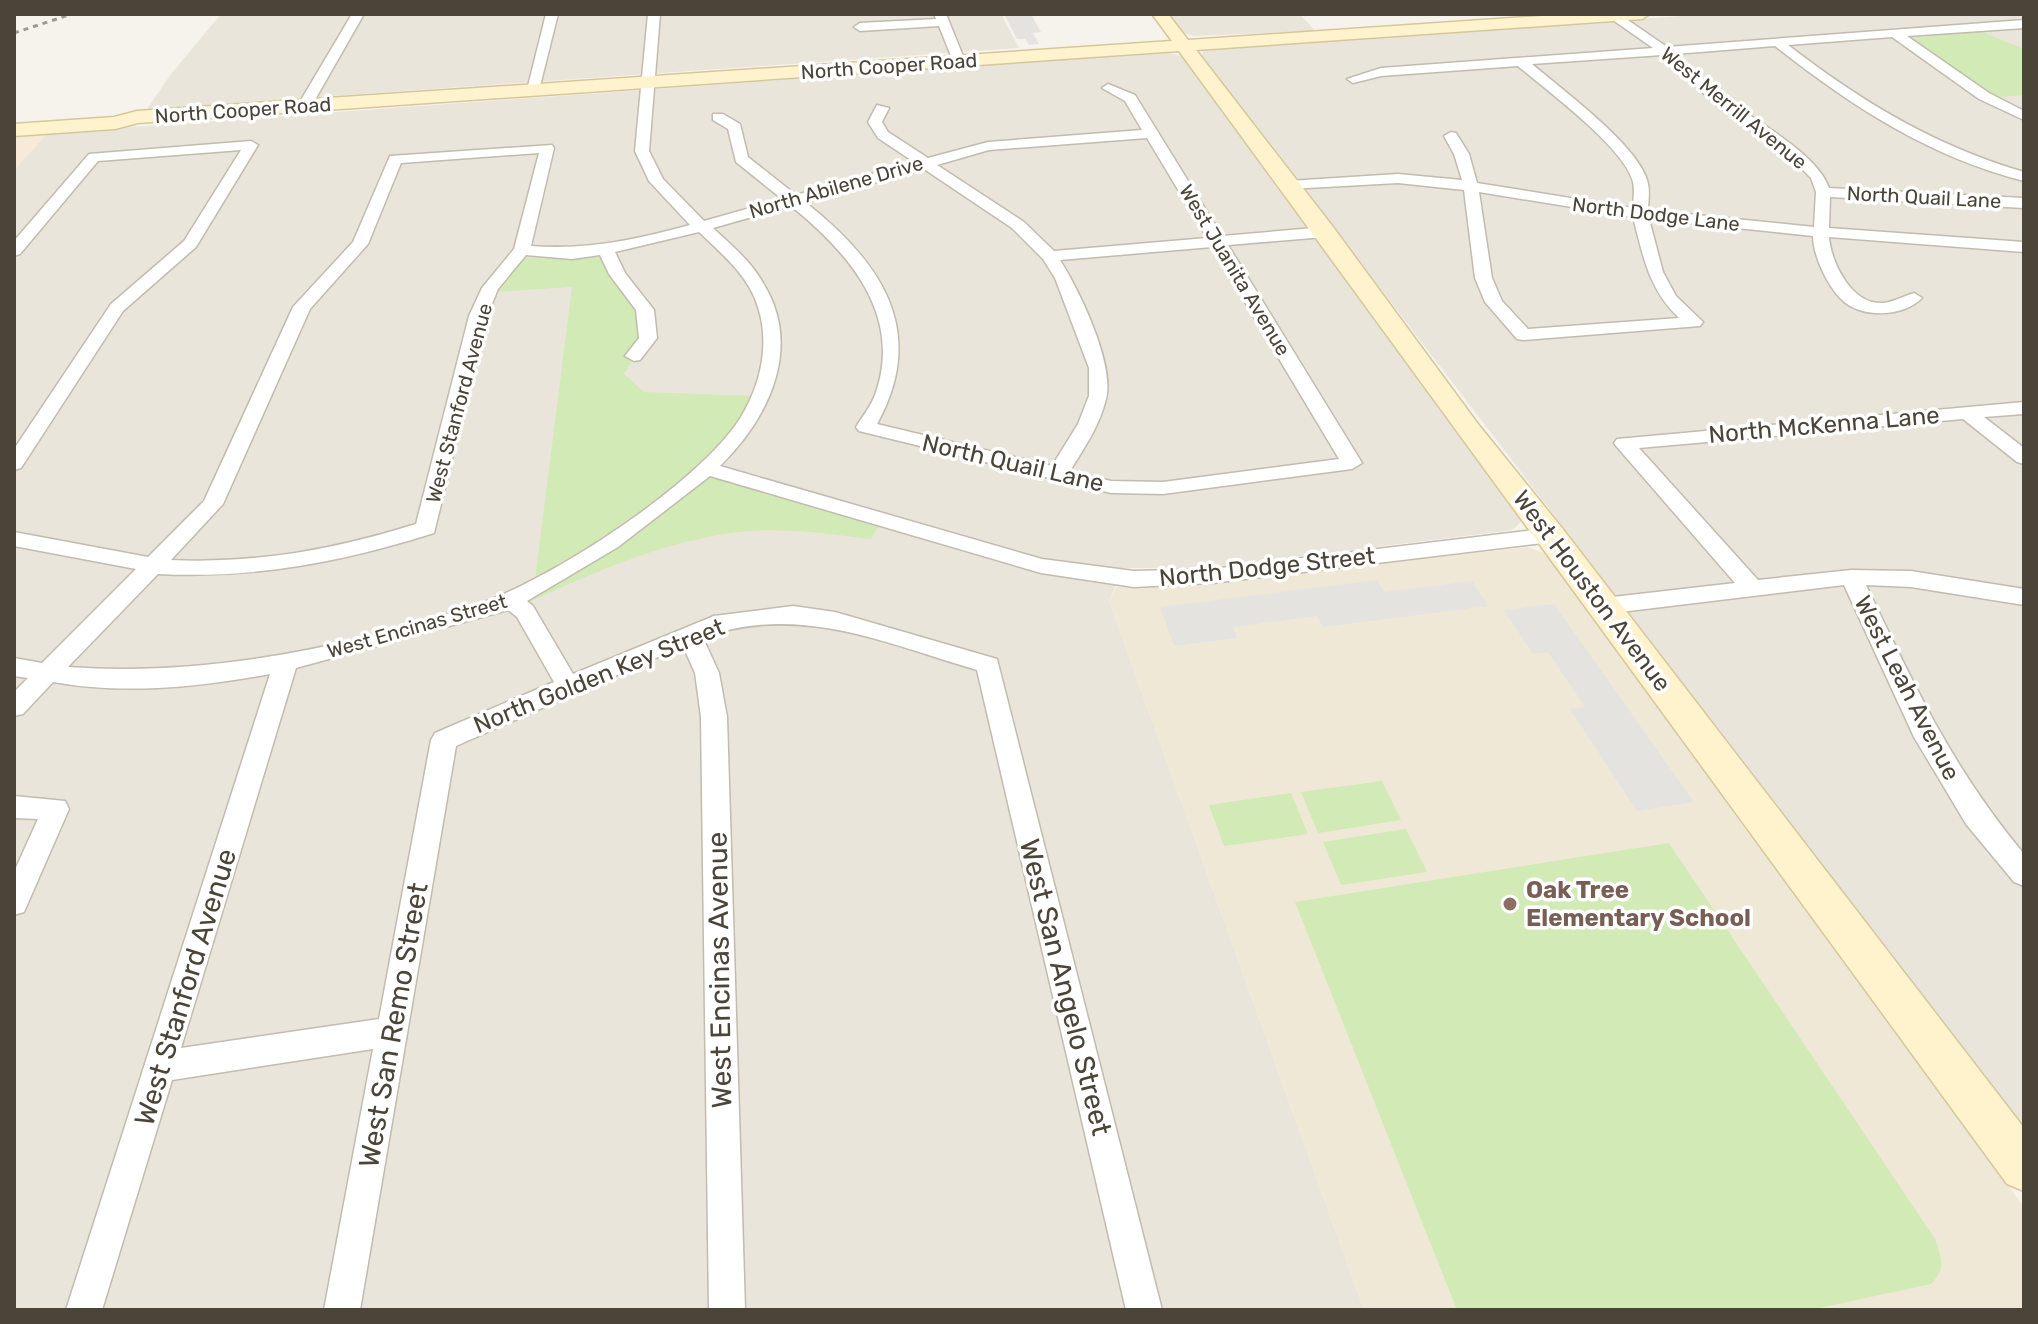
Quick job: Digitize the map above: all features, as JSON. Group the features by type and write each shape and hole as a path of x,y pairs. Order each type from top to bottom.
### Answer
{"main road":[{"name":"West Houston Avenue","path":"1160,14 1325,232 1468,430 1551,535 2024,1167"},
{"name":"North Cooper Road","path":"14,130 115,123 137,117 305,105 1642,14"},
{"name":"North Cooper Road","path":"14,121 120,114 137,117"}],"street":[{"path":"305,105 358,14"},
{"path":"533,90 552,14"},
{"name":"West Encinas Street","path":"285,665 510,600 623,534 708,469 743,431 761,395 772,358 773,320 761,290 741,263 655,180 644,162 642,151 654,14"},
{"path":"1961,14 2012,38"},
{"name":"West Merrill Avenue","path":"1612,15 1665,51 1719,100 1801,160 1818,177 1823,192 1822,233 1828,264 1848,297 1874,308 1888,308 1914,298"},
{"path":"860,27 942,18 959,61"},
{"path":"1353,79 1381,72 2024,24"},
{"path":"1894,33 1968,85 2024,116"},
{"path":"1778,43 1852,100 1914,138 1953,156 2024,177"},
{"path":"1451,136 1463,153 1482,270 1492,299 1523,335 1694,322 1669,299 1655,272 1640,213 1641,184 1634,166 1613,141 1520,61"},
{"name":"West Juanita Avenue","path":"1108,88 1130,98 1153,133 1352,463"},
{"path":"882,108 875,122 883,135 1018,225 1050,256 1063,278 1098,368 1098,396 1088,424 1057,475"},
{"path":"718,117 735,127 735,141 741,159 790,199"},
{"name":"North Abilene Drive","path":"522,250 572,254 606,250 988,146 1153,133"},
{"path":"14,251 94,157 251,145 190,244 117,308 14,464"},
{"name":"West Stanford Avenue","path":"547,148 522,250 490,288 478,316 426,528 353,552 278,564 209,570 154,566 213,504 302,307 360,244 395,159 547,148"},
{"name":"North Dodge Lane","path":"1289,185 1404,179 1469,186 1584,207 1822,233 2024,247"},
{"name":"North Quail Lane","path":"1823,192 2024,203"},
{"name":"North Quail Lane","path":"790,199 834,233 878,290 888,324 891,359 884,395 866,427 1111,487 1163,488 1352,463"},
{"path":"1050,256 1325,232"},
{"path":"606,250 617,274 645,310 648,338 634,356"},
{"name":"North McKenna Lane","path":"1752,588 1624,443 2024,408"},
{"path":"1967,413 2024,458"},
{"name":"North Dodge Street","path":"708,469 1041,566 1134,579 1212,576 1551,535"},
{"path":"14,539 154,566"},
{"path":"14,707 154,566"},
{"path":"1604,606 1851,577 1911,579 2024,597"},
{"name":"West Leah Avenue","path":"1851,577 1923,730 1976,816 2024,874"},
{"path":"510,600 525,612 569,688"},
{"name":"North Golden Key Street","path":"444,740 722,622 793,614 835,620 988,665"},
{"name":"West Encinas Avenue","path":"690,634 707,673 714,717 727,1310"},
{"path":"14,667 47,674 173,678 285,665"},
{"name":"West Stanford Avenue","path":"84,1310 285,665"},
{"name":"West San Angelo Street","path":"988,665 1144,1310"},
{"name":"West San Remo Street","path":"342,1310 444,740"},
{"path":"14,807 56,809 14,903"},
{"path":"161,1066 392,1032"}],"shaded area":[{"path":"221,14 1001,14 1019,48 147,109 171,74"},
{"path":"1004,14 1031,14 1041,32 1033,33 1039,44 1029,45 1025,39 1017,39"},
{"path":"1169,14 1299,14 1316,31 1193,36 1184,33"},
{"path":"1712,14 2024,14 2024,1128 1202,56 1203,51 1214,49"},
{"path":"1166,52 1184,57 1522,520 1514,529 1506,531 1205,568 1123,568 1109,601 1364,1310 14,1310 14,170 48,133"},
{"path":"48,133 14,170 14,135"},
{"name":"Oak Tree Elementary School","path":"1528,547 1548,555 2024,1207 2024,1310 1364,1310 1109,601 1116,587 1181,586"},
{"path":"1377,580 1384,592 1472,581 1488,606 1323,627 1317,616 1233,627 1237,638 1174,646 1160,607"},
{"path":"1554,604 1694,802 1637,811 1570,709 1585,707 1548,652 1533,654 1504,610"}],"green space":[{"path":"1980,31 2024,49 2024,95 1997,97 1910,38"},
{"path":"604,257 641,314 644,341 624,374 644,392 752,396 734,431 707,464 885,516 871,539 779,530 719,535 663,548 527,603 512,591 535,580 572,287 494,292 523,258"},
{"path":"1382,781 1401,820 1318,833 1301,792"},
{"path":"1291,793 1308,834 1224,846 1209,805"},
{"path":"1406,829 1427,872 1341,885 1323,842"},
{"path":"1669,843 1935,1239 1941,1263 1939,1273 1931,1284 1810,1310 1457,1310 1295,902"}],"railway":[{"path":"14,33 72,14"}],"place":[{"name":"Oak Tree Elementary School","path":"1510,904"}]}
